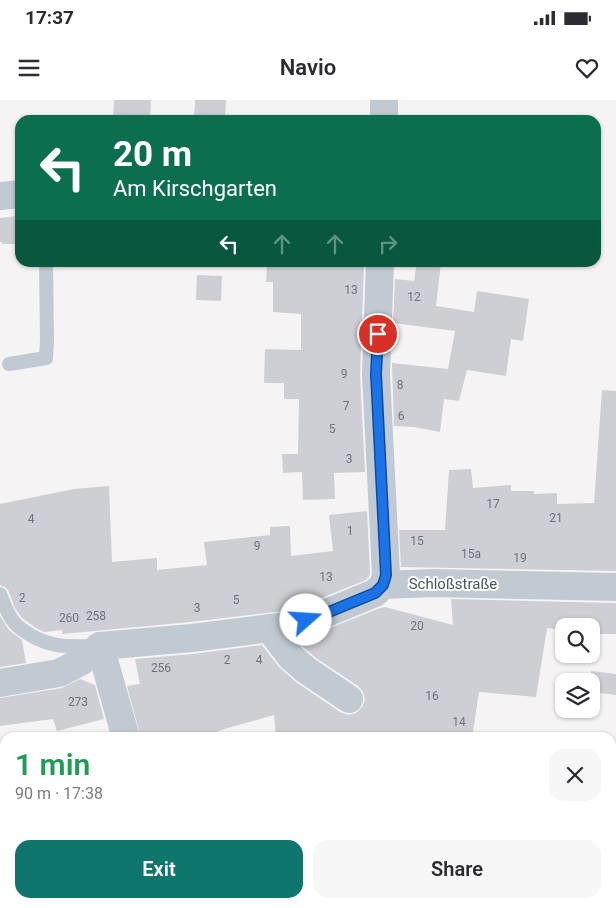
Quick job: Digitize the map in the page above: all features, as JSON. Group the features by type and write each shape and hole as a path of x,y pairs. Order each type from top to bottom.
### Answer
{"street":[{"path":"384,100 384,115"},
{"path":"0,196 15,194"},
{"path":"380,267 376,374 386,575 383,585"},
{"name":"Schloßstraße","path":"100,646 192,638 287,626 324,614 375,593 383,585 434,582 616,587"},
{"path":"269,628 291,657 306,670 349,699"},
{"path":"0,682 59,673 82,661 100,646 124,732"}],"lane":[{"path":"9,364 46,358 46,267"},
{"path":"0,594 14,622 43,642 59,646 100,646"}],"building":[{"path":"114,100 151,100 150,115 113,115"},
{"path":"195,100 226,100 225,115 194,115"},
{"path":"15,216 15,244 2,244 0,242 0,218"},
{"path":"267,267 364,267 360,375 365,472 334,473 335,499 303,500 302,472 283,473 282,454 298,454 299,399 284,399 284,383 264,383 265,349 301,350 301,314 273,312 273,282 266,282"},
{"path":"416,267 440,267 436,306 474,312 477,291 529,299 523,341 511,339 506,376 467,370 459,401 444,399 440,432 414,427 394,426 392,363 448,369 455,331 393,323 395,279 414,281"},
{"path":"197,275 222,276 221,301 196,300"},
{"path":"602,390 616,391 616,571 401,567 399,530 445,530 449,470 471,469 473,488 511,485 511,491 534,491 534,494 557,493 557,504 594,503"},
{"path":"109,486 112,562 157,558 157,570 207,565 204,542 270,535 270,527 290,526 291,556 333,551 329,515 367,511 369,577 366,580 319,599 284,611 62,634 62,630 44,632 22,618 15,608 8,590 0,585 0,504 74,489"},
{"path":"451,599 616,603 616,634 600,634 600,618 555,618 555,629 547,628 536,697 479,692 473,732 275,732 274,715 217,732 139,732 127,686 140,684 135,659 262,645 279,667 296,682 340,712 348,715 356,713 362,707 365,700 363,692 358,686 316,658 297,639 385,607 453,625"},
{"path":"0,616 9,630 22,640 26,663 0,667"},
{"path":"591,671 616,674 616,695 600,693 600,673 591,673"},
{"path":"80,679 95,685 104,719 57,731 53,719 0,726 0,698 62,688"}],"route":[{"path":"306,620 375,593 383,585 386,575 376,374 378,334"}]}
